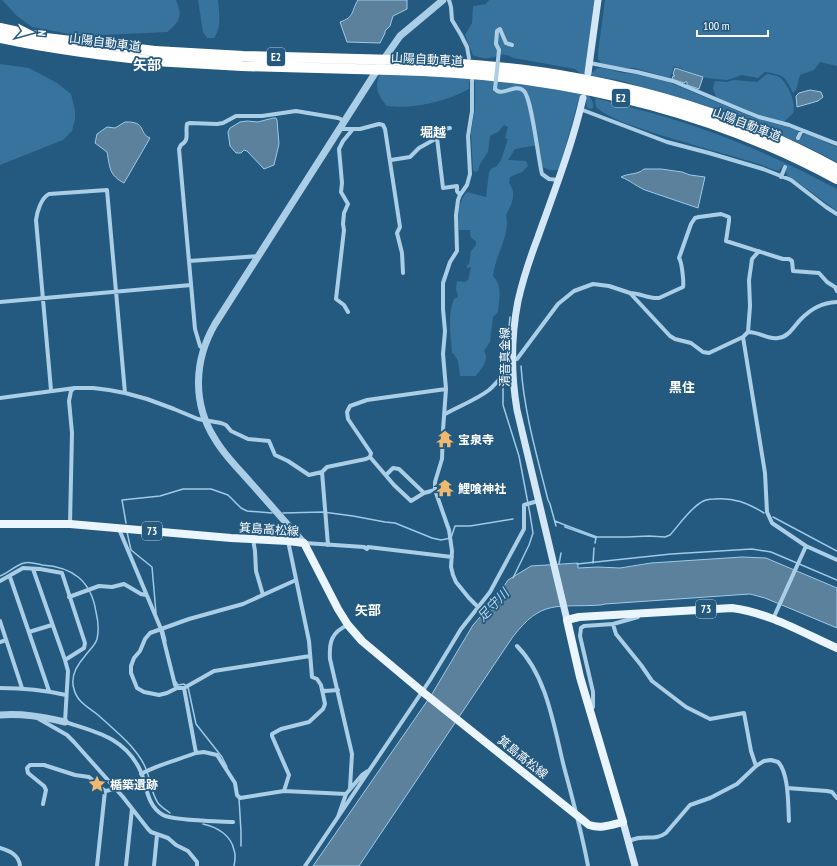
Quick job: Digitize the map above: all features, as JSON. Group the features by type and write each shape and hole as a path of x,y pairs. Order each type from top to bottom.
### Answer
{"highway":[{"name":"山陽自動車道","path":"0,28 46,38 155,56 242,66 391,70 484,75 565,86 622,98 742,135 800,160 837,179"},
{"name":"山陽自動車道","path":"0,38 89,53 155,56 243,56 396,60 478,65 529,71 573,78 672,101 744,126 804,152 837,169"}],"main road":[{"path":"588,73 598,0"},
{"name":"清音真金線","path":"567,620 550,549 535,502 510,371 514,325 522,287 558,180 583,98"},
{"name":"箕島高松線","path":"0,524 70,524 304,543 338,609 348,625 373,652 589,825 595,827 605,827 623,822"},
{"name":"73","path":"567,620 579,617 732,608 774,617 837,648"},
{"path":"567,620 580,677 635,866"}],"street":[{"path":"444,0 397,40 210,333 200,360 198,382 201,406 205,421 213,437 222,450 304,543 364,547 367,549 368,547 452,557"},
{"path":"449,0 452,7 452,20 467,47 469,58"},
{"path":"512,45 506,43 500,29 497,31 496,44 500,50 495,89 501,92 516,88 525,92 530,105 542,174 549,179 558,180"},
{"path":"590,63 673,81 759,117 789,125 837,144"},
{"path":"472,80 472,111 468,136 470,174 467,185 460,195 456,215 458,251 447,269 443,283 445,331 443,354 446,389 442,459 435,482 435,490 449,530 452,557 451,567 456,582 469,598 478,606"},
{"path":"580,109 667,142 762,169 791,180 837,214"},
{"path":"204,349 200,346 195,329 179,149 187,139 187,124 217,124 223,123 236,116 262,116 296,111 338,118 345,121"},
{"path":"340,129 360,129 379,124 383,125 385,129 391,160 400,227 397,233 402,253 403,273"},
{"path":"450,128 438,130 437,138 443,188 456,186 460,195"},
{"path":"348,312 344,305 336,299 344,230 344,214 348,204 341,192 342,182 338,149 353,129"},
{"path":"798,138 802,130"},
{"path":"391,160 410,157 419,148 437,138"},
{"path":"781,177 785,167"},
{"path":"51,390 42,297 36,220 37,213 45,196 49,194 107,190 125,393"},
{"path":"512,359 517,359 558,304 574,292 593,284 609,286 656,299 683,288 681,272 682,265 679,258 691,224 695,218 699,217 721,214 729,217 726,242 782,259 789,259 792,261 792,271 819,273 827,282 835,287 837,291"},
{"path":"630,293 670,336 691,344 703,352 709,353 743,337 748,332 750,306 749,280 752,259 759,251"},
{"path":"189,261 258,256"},
{"path":"0,302 42,297 192,285"},
{"path":"748,332 755,332 768,337 780,338 793,329 800,319 813,309 826,303 837,302"},
{"path":"743,337 765,473 767,513 772,523 805,548 837,560"},
{"path":"444,414 490,389 502,375 510,371"},
{"path":"0,398 75,388 93,388 125,393 148,399 194,418 221,423 226,425 231,431 248,439 269,442 275,456 288,461 309,475 322,472 327,468 366,460 370,457"},
{"path":"70,524 72,432 69,401 71,391 75,388"},
{"path":"435,490 424,493 411,501 370,457 371,453 348,419 347,412 350,406 367,400 446,389"},
{"path":"386,475 393,468 399,469 424,493"},
{"path":"322,472 328,545"},
{"path":"305,866 423,692 457,635 478,606 485,600 524,529 524,506 535,502"},
{"path":"119,528 146,595 162,628 174,684 177,688"},
{"path":"252,539 255,551 256,571 263,595"},
{"path":"284,792 289,775 272,734 281,728 312,720 315,715 323,709 325,704 322,690 317,679 312,677 309,640 288,541"},
{"path":"774,617 805,548"},
{"path":"0,582 23,568 33,568 62,573 85,643 84,648 64,660"},
{"path":"33,568 68,671 65,722"},
{"path":"10,576 49,691"},
{"path":"296,580 243,604 162,628 150,633 145,639 140,651 134,658 131,674 137,688 151,695 159,695 177,688 186,687 214,671 310,656"},
{"path":"70,597 103,586 112,587 124,584 140,594 146,595"},
{"path":"590,710 593,707 593,692 580,632 581,628 584,626 613,624 638,617 638,613"},
{"path":"0,621 22,688"},
{"path":"613,624 616,634 652,681 686,707 710,719 744,713 751,751 756,766"},
{"path":"29,632 52,625"},
{"path":"348,625 339,628 330,642 330,659 352,754 350,788"},
{"path":"0,642 6,640"},
{"path":"517,646 526,654 535,668 544,690 577,816 588,866"},
{"path":"186,687 196,753"},
{"path":"0,688 22,688 49,691 66,695"},
{"path":"322,690 338,690"},
{"path":"0,715 32,715 65,722 104,734 116,741 132,757 141,774 151,802 156,809 164,815 174,818 233,822"},
{"path":"32,715 67,735 116,789 148,830 157,835 168,838 176,845 188,851 197,862 197,866"},
{"path":"141,774 169,761 178,760 196,753 204,752 217,755 235,783 239,797 284,792 346,794"},
{"path":"628,842 640,837 658,838 662,836 690,805 710,798 737,784 756,766 767,760 778,762 783,769 787,788 789,821"},
{"path":"44,804 46,790 44,786 28,773 27,768 30,765 44,765 75,775 89,777 105,791"},
{"path":"337,820 346,794 362,775 370,770"},
{"path":"787,788 827,791 832,792 837,798"},
{"path":"105,791 116,789"},
{"path":"97,866 105,791"},
{"path":"126,866 132,809"},
{"path":"154,866 157,835"},
{"path":"0,848 12,852 18,859 20,866"}],"shaded area":[{"path":"2,0 176,0 180,15 175,25 167,32 80,36 32,27 17,16"},
{"path":"198,0 218,0 219,25 217,34 214,38 207,38 203,32"},
{"path":"489,0 595,0 586,71 593,72 597,68 603,68 623,73 639,74 671,83 750,116 797,130 798,132 796,137 800,139 804,134 807,134 837,147 837,162 801,144 744,120 695,102 618,80 581,74 575,69 514,58 506,55 485,58 473,55 465,35 472,23 473,6 486,4"},
{"path":"605,0 837,0 837,66 820,62 814,70 800,75 796,90 793,93 783,77 765,72 758,78 742,75 727,80 706,78 674,66 670,78 634,68 620,68 601,63 598,59 598,52"},
{"path":"0,64 29,68 57,83 71,94 75,110 75,119 72,131 63,140 0,165"},
{"path":"381,73 464,78 537,86 587,94 593,102 593,108 587,108 586,100 579,98 559,170 550,170 542,167 538,145 515,149 508,160 526,161 528,166 522,172 510,177 509,183 513,191 513,199 506,215 507,223 505,238 494,268 493,276 499,289 498,312 493,317 490,342 484,351 486,354 485,361 476,376 460,376 458,361 452,353 450,319 454,299 458,297 456,289 457,281 465,282 468,280 471,267 467,268 467,265 469,264 471,251 476,245 476,241 471,237 470,230 459,230 459,210 461,200 467,192 486,197 489,172 492,168 496,167 501,160 508,139 505,138 508,127 504,125 498,132 490,136 488,152 480,164 478,171 475,172 473,170 471,133 475,109 475,81 469,81 469,89 450,98 429,104 397,107 387,106 379,94 377,82"},
{"path":"767,74 782,79 788,88 794,104 793,113 784,122 755,114 716,97 713,88 715,81 727,82 734,80 757,82"},
{"path":"595,98 653,113 714,133 777,159 837,189 837,211 796,181 788,177 786,171 787,167 783,165 779,171 632,126 601,111 596,107"}],"water":[{"path":"358,0 407,0 407,9 393,16 390,26 385,31 380,43 347,42 340,22 350,16"},
{"path":"675,68 703,77 699,89 687,85 687,82 684,83 672,79 673,76 675,76 673,74"},
{"path":"810,90 821,92 823,97 818,101 797,107 796,96 799,93"},
{"path":"276,118 277,120 279,144 274,165 264,169 247,151 244,150 241,153 236,153 230,146 228,132 230,128 240,122 258,122"},
{"path":"125,122 136,123 146,136 150,138 124,183 113,174 107,152 95,143 97,134 107,127 115,128"},
{"path":"644,169 661,169 705,177 698,208 645,190 621,177 642,171"},
{"name":"足守川","path":"742,557 766,558 837,588 837,628 765,598 750,594 601,605 561,606 542,611 532,616 512,638 359,866 313,866 432,694 473,625 495,600 508,580 531,566 578,563 578,568 620,568 651,563"}],"waterway":[{"path":"504,374 510,317"},
{"path":"521,366 525,400 532,434 556,526"},
{"path":"503,378 503,405 519,456 533,533 529,545 513,578"},
{"path":"126,523 122,500 160,496 183,489 211,489 228,495 241,508 247,511 272,513"},
{"path":"565,525 597,537 665,537 670,535 696,506 710,499 734,500 752,506 764,513"},
{"path":"283,513 323,512 395,523 432,538 441,540 451,538 455,526 470,526 513,519"},
{"path":"773,517 837,551"},
{"path":"555,521 565,525 565,527 596,538 595,543"},
{"path":"127,532 131,550 152,567 156,613"},
{"path":"593,563 594,548"},
{"path":"577,564 671,554 752,549 771,552 837,580"},
{"path":"559,564 561,553"},
{"path":"0,576 21,564 31,562 53,566 71,572 85,584 90,591 93,601 97,618 98,632 95,644 79,663 75,671 73,680 75,694 83,704 115,730 135,751 145,766 152,791 158,803 170,813"},
{"path":"163,629 166,641"},
{"path":"176,682 178,685 184,684 188,687 196,724 222,757 227,767"},
{"path":"239,798 241,846"},
{"path":"203,824 223,832 230,840 235,854 234,866"}],"place":[{"name":"宝泉寺","path":"445,439"},
{"name":"鯉喰神社","path":"445,488"},
{"name":"楯築遺跡","path":"97,784"}],"district":[{"name":"矢部","path":"147,65"},
{"name":"堀越","path":"433,132"},
{"name":"黒住","path":"682,387"},
{"name":"矢部","path":"368,610"}]}
